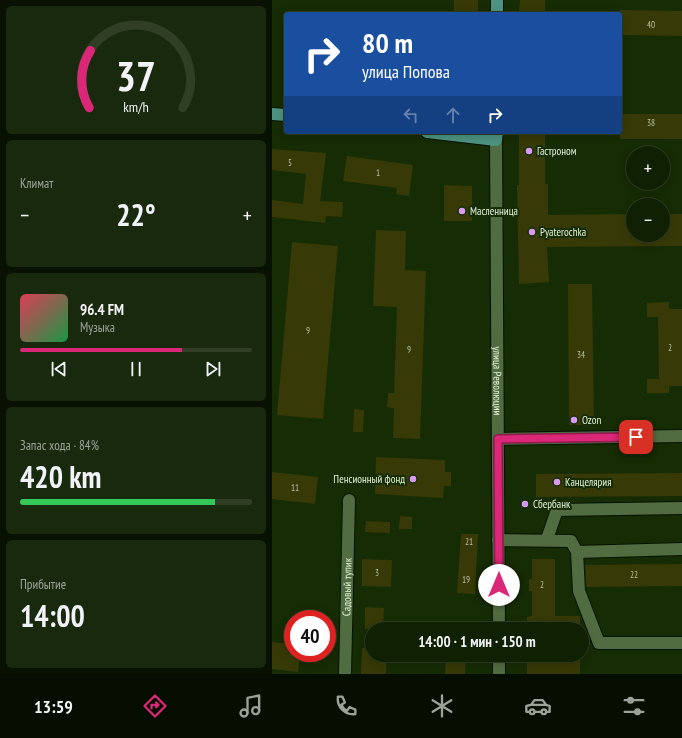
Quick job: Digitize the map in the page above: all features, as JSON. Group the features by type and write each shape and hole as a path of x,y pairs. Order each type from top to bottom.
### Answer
{"main road":[{"path":"497,0 497,12"},
{"path":"272,114 284,116"},
{"path":"462,134 496,136"}],"street":[{"name":"улица Революции","path":"496,136 499,622"},
{"path":"498,439 682,436"},
{"name":"Садовый тупик","path":"345,674 349,500"},
{"path":"547,539 557,510 682,508"},
{"path":"498,540 547,539 571,541 577,552 579,591 599,643 682,643"},
{"path":"577,552 682,549"},
{"path":"499,662 499,674"}],"building":[{"path":"454,0 478,0 478,12 454,12"},
{"path":"520,0 545,0 545,12 519,12"},
{"path":"620,10 682,11 682,36 622,35 622,12 620,12"},
{"path":"622,114 682,114 682,139 620,139 620,134 622,134"},
{"path":"519,134 545,134 545,184 548,184 548,215 626,214 626,242 670,242 670,214 682,214 682,246 547,247 549,282 519,284 517,185 519,185"},
{"path":"272,149 326,153 320,201 343,202 342,217 326,216 325,223 272,217 272,200 303,204 306,174 272,170"},
{"path":"347,156 413,165 409,196 396,194 397,188 343,181"},
{"path":"444,185 472,186 472,221 444,221"},
{"path":"376,230 406,231 405,270 426,271 420,439 393,438 394,408 387,407 388,393 394,393 397,307 373,306"},
{"path":"292,242 338,246 323,419 277,415"},
{"path":"568,284 592,284 594,425 569,425"},
{"path":"669,302 669,309 682,309 682,386 669,386 669,393 647,393 647,379 659,379 658,317 647,317 647,303"},
{"path":"354,409 364,410 363,432 353,432"},
{"name":"Пенсионный фонд","path":"376,457 445,460 445,472 451,472 451,486 444,486 443,498 375,494"},
{"path":"272,472 318,477 315,504 272,499"},
{"path":"682,473 682,496 536,497 536,474"},
{"path":"400,516 412,517 412,529 399,529"},
{"path":"366,521 390,522 390,533 365,532"},
{"path":"461,534 478,534 475,594 457,593"},
{"path":"362,559 392,560 391,587 362,586"},
{"path":"532,559 555,559 555,616 580,616 580,622 527,622 527,617 532,616 532,591 529,591 529,579 532,579"},
{"path":"682,564 682,586 586,587 585,565"},
{"path":"365,607 384,608 383,622 365,622"},
{"path":"272,642 284,643 284,662 299,662 298,672 272,669"},
{"path":"362,648 365,648 365,662 386,662 386,674 361,674"},
{"path":"446,662 466,662 465,674 445,674"},
{"path":"527,662 580,662 580,674 527,674"}],"place":[{"name":"Гастроном","path":"529,151"},
{"name":"Масленница","path":"462,211"},
{"name":"Pyaterochka","path":"532,232"},
{"name":"Ozon","path":"574,420"},
{"name":"Пенсионный фонд","path":"413,479"},
{"name":"Канцелярия","path":"557,482"},
{"name":"Сбербанк","path":"525,504"}],"route":[{"path":"499,585 498,439 636,437"}]}
